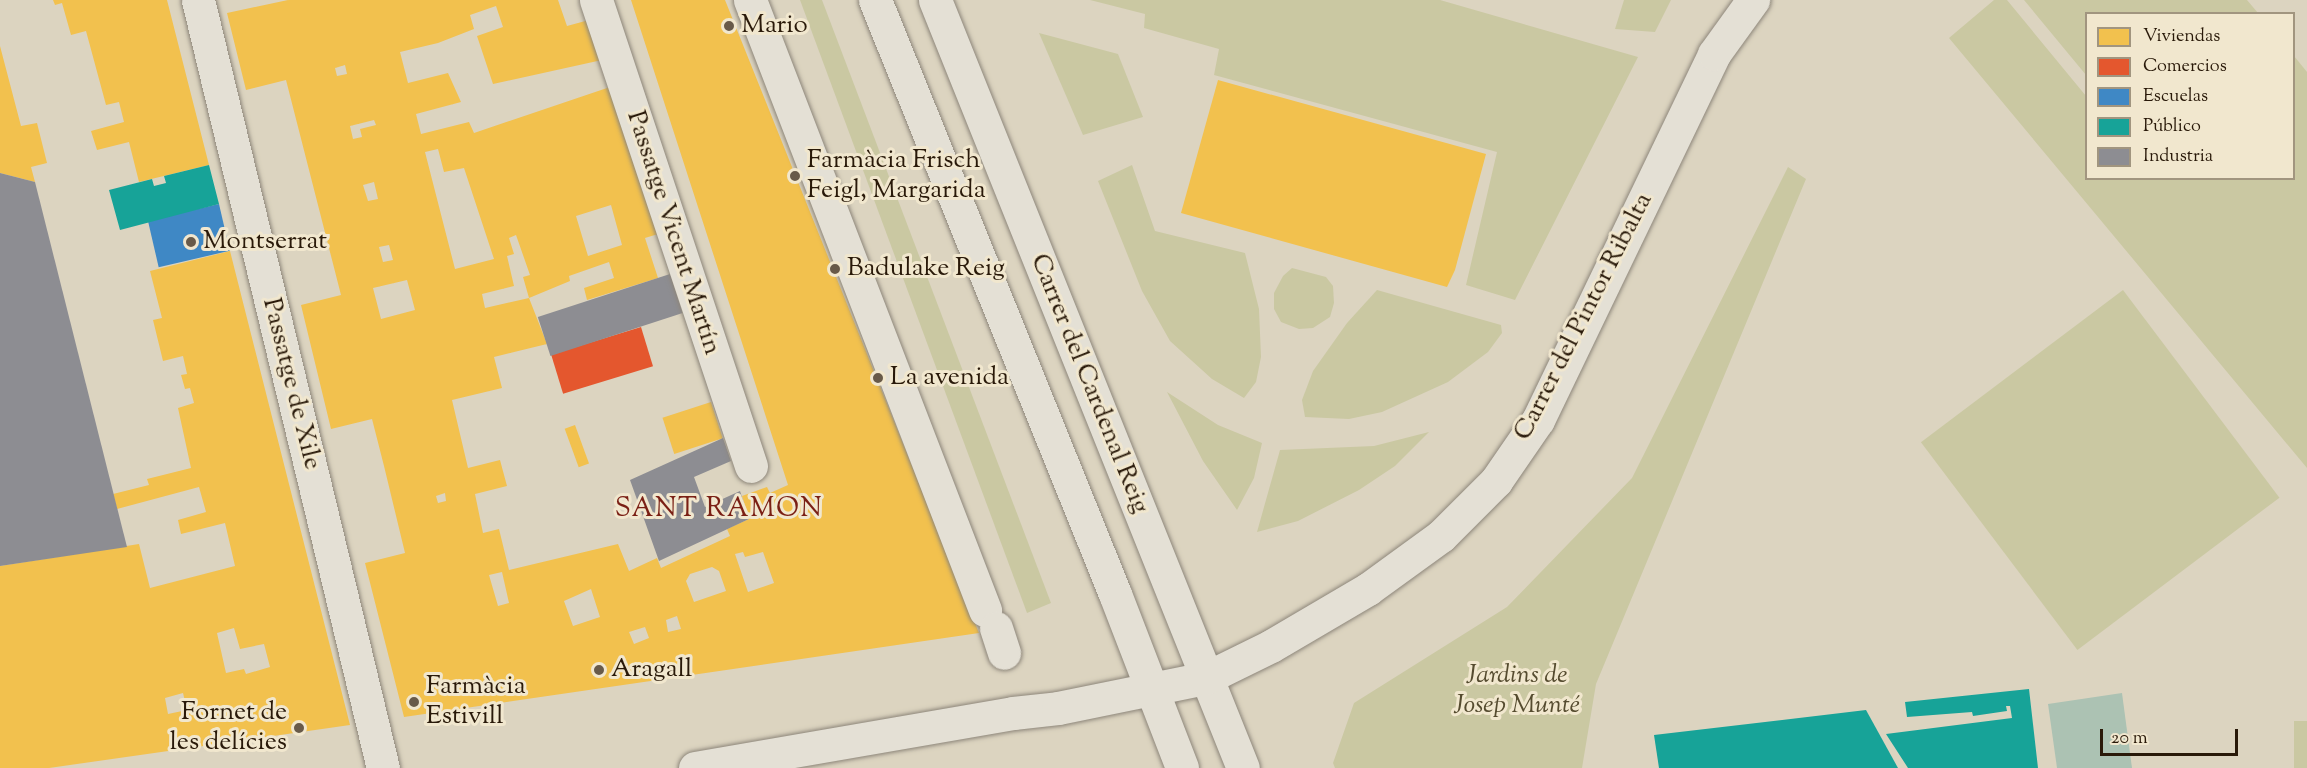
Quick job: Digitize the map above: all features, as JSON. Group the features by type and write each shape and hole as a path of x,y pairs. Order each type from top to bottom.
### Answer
{"street":[{"name":"Passatge de Xile","path":"198,0 383,768"},
{"name":"Passatge Vicent Martín","path":"596,0 751,466"},
{"path":"750,0 995,630"},
{"path":"875,0 1115,594 1150,690 1182,768"},
{"name":"Carrer del Cardenal Reig","path":"936,0 1243,768"},
{"name":"Carrer del Pintor Ribalta","path":"695,768 1150,690 1206,678 1271,646 1368,588 1441,536 1496,481 1538,420 1714,54 1753,0"}],"green space":[{"path":"800,0 822,0 1051,603 1027,613"},
{"path":"1090,0 1440,0 1638,57 1515,300 1466,285 1497,152 1214,75 1219,49 1144,28 1145,14"},
{"path":"1624,0 1671,0 1655,32 1615,29"},
{"path":"1994,0 2007,0 2085,95 2085,180 2295,180 2295,57 2307,72 2307,468 1949,38"},
{"path":"2024,0 2247,0 2257,12 2085,12 2085,74"},
{"path":"1039,33 1118,54 1143,117 1083,135"},
{"path":"1132,165 1155,231 1245,253 1259,309 1261,357 1256,382 1244,398 1212,379 1170,341 1142,291 1098,181"},
{"name":"Jardins de Josep Munté","path":"1788,167 1806,179 1596,684 1582,768 1335,768 1333,763 1354,703 1507,607 1632,478"},
{"path":"1292,268 1326,277 1333,286 1334,303 1330,317 1313,328 1299,329 1281,322 1274,309 1274,293 1283,276"},
{"path":"1377,290 1501,325 1502,333 1488,352 1448,382 1382,412 1349,419 1305,417 1302,400 1313,371 1347,323"},
{"path":"2123,290 2279,498 2077,650 1921,442"},
{"path":"1167,392 1218,425 1262,443 1254,478 1237,510 1203,461"},
{"path":"1429,432 1395,466 1359,490 1298,521 1257,532 1280,450 1374,446"},
{"path":"2294,721 2307,721 2307,768 2294,768"}],"shaded area":[{"path":"2122,693 2132,768 2057,768 2048,704"}],"building: Viviendas":[{"path":"53,0 167,0 209,165 139,182 129,142 97,150 91,131 124,122 119,102 106,105 86,31 71,35 62,3 55,5"},
{"path":"288,0 558,0 567,26 589,20 602,60 493,84 477,36 503,27 496,6 470,15 474,29 438,43 400,52 408,83 448,73 461,102 416,114 421,134 469,122 474,133 610,87 658,234 645,238 658,278 587,300 584,288 614,278 609,262 569,276 570,281 529,298 547,344 494,357 502,388 452,400 468,468 500,460 507,486 475,494 483,533 499,529 509,570 618,544 629,571 657,558 661,568 730,536 727,529 749,519 742,496 767,487 770,493 788,485 631,0 725,0 979,633 404,717 365,563 405,553 384,466 372,419 331,429 301,305 341,295 286,80 246,90 227,13","holes":["345,65 347,74 337,76 335,68","374,120 376,125 360,129 362,137 353,139 350,126","438,149 444,172 464,168 494,259 455,269 425,152","374,182 378,199 368,201 363,185","611,205 622,245 588,256 576,216","516,235 530,275 523,277 529,298 485,308 482,294 514,286 507,256 514,254 509,238","389,245 393,260 383,262 379,247","407,280 415,310 381,319 373,288","445,493 446,501 438,503 436,496","743,552 745,557 763,552 774,583 748,592 735,554","712,567 719,571 726,591 694,602 686,581 690,574","502,572 509,603 498,606 489,575","591,589 600,617 573,626 564,601","677,616 681,629 668,632 666,620","645,627 649,638 634,644 629,632"]},
{"path":"0,46 21,126 37,123 47,163 31,167 35,182 0,173"},
{"path":"1218,80 1486,154 1455,270 1447,287 1181,213"},
{"path":"230,251 350,725 49,768 0,768 0,566 139,544 150,588 235,566 225,523 181,534 178,520 206,512 199,487 117,509 113,494 149,485 147,479 191,468 178,408 194,403 190,388 185,389 181,375 187,374 183,356 163,361 153,320 162,318 150,271","holes":["234,628 240,649 264,644 270,667 246,674 244,669 226,673 217,633","183,693 187,710 168,714 165,698"]},
{"path":"711,402 723,438 674,454 662,418"},
{"path":"575,425 589,464 579,467 565,429"}],"building: Comercios":[{"path":"641,327 653,366 563,394 551,354"}],"building: Escuelas":[{"name":"Montserrat","path":"219,204 230,251 159,267 148,220"}],"building: Público":[{"path":"209,165 219,204 120,230 109,190 152,179 154,186 166,183 164,176"},
{"path":"2029,689 2038,768 1908,768 1886,734 2012,718 2010,706 2006,706 2007,711 1973,716 1972,712 1907,717 1905,702"},
{"path":"1866,710 1898,768 1659,768 1654,735"}],"building: Industria":[{"path":"0,173 35,182 127,547 0,566"},
{"path":"670,274 683,313 550,356 538,317"},
{"path":"723,438 731,461 694,477 705,507 740,491 749,519 659,561 630,480"}],"place":[{"name":"Mario","path":"729,26"},
{"name":"Farmàcia Frisch Feigl, Margarida","path":"795,176"},
{"name":"Montserrat","path":"191,242"},
{"name":"Badulake Reig","path":"835,269"},
{"name":"La avenida","path":"878,378"},
{"name":"Aragall","path":"599,670"},
{"name":"Farmàcia Estivill","path":"414,702"},
{"name":"Fornet de les delícies","path":"299,728"}],"district":[{"name":"SANT RAMON","path":"719,510"}]}
